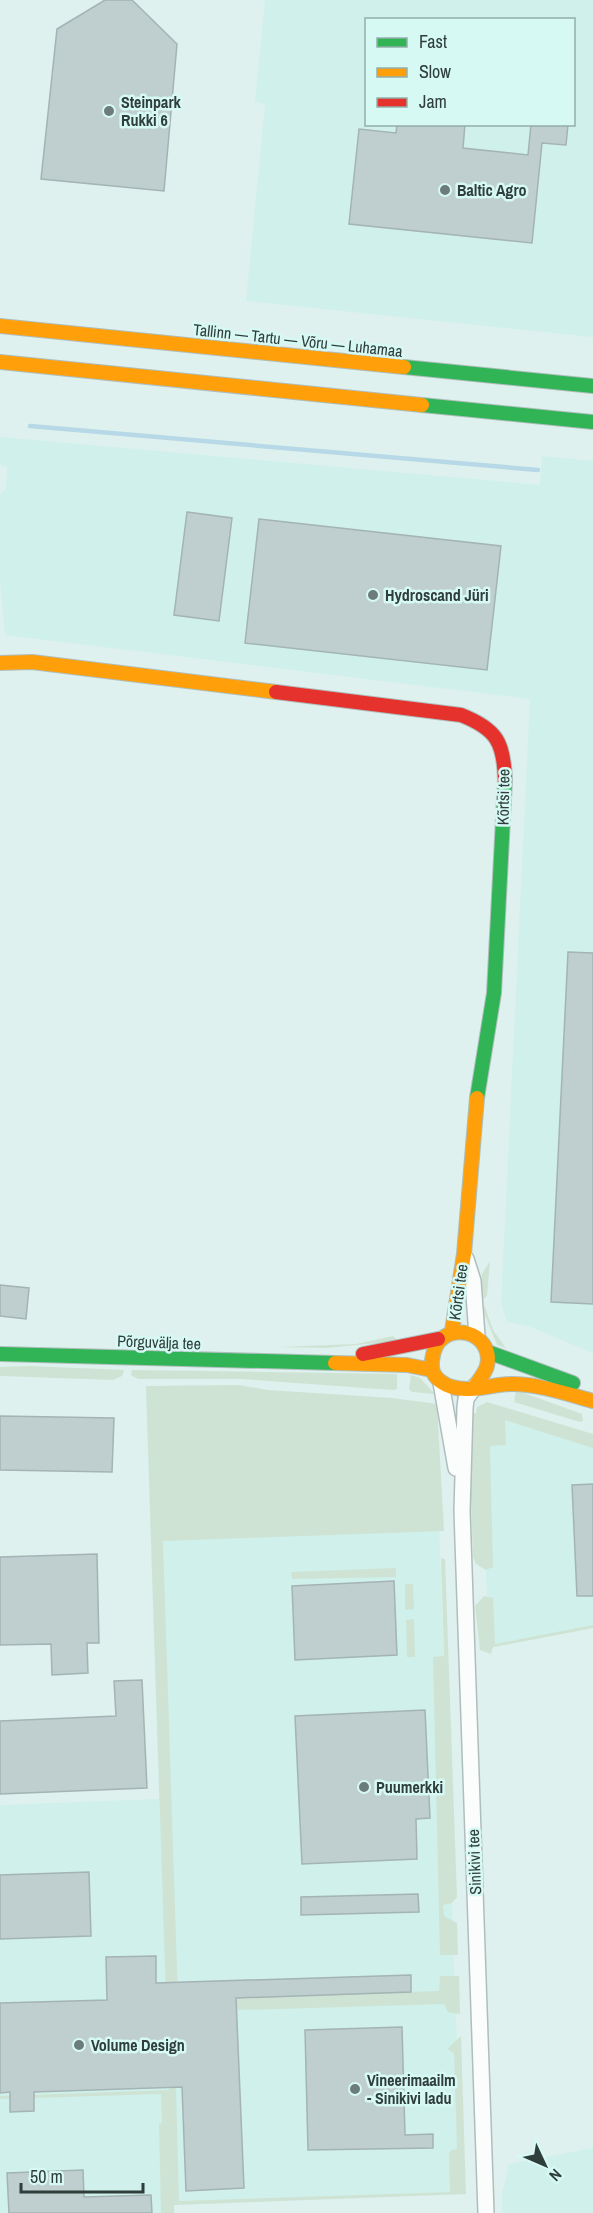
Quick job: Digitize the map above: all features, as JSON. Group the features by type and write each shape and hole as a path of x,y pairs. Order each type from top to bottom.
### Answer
{"main road":[{"name":"Tallinn — Tartu — Võru — Luhamaa","path":"0,326 593,386"},
{"path":"0,362 593,422"},
{"name":"Kõrtsi tee","path":"0,663 32,662 460,715 481,723 494,736 504,752 505,793 494,993 477,1095 464,1254 458,1277 457,1318 452,1331"},
{"path":"475,1386 485,1375 490,1363 488,1352 477,1336 466,1330 452,1331 438,1339 432,1354 436,1377 451,1388 512,1384 551,1390 593,1401"},
{"name":"Põrguvälja tee","path":"316,1362 438,1339"},
{"path":"488,1352 593,1393"},
{"name":"Põrguvälja tee","path":"0,1354 407,1365 436,1377"}],"street":[{"name":"Kõrtsi tee","path":"464,1254 473,1281 477,1336"},
{"name":"Sinikivi tee","path":"436,1377 462,1511"},
{"name":"Sinikivi tee","path":"475,1386 466,1399 465,1408 462,1511 486,2213"}],"shaded area":[{"path":"265,0 593,0 593,337 246,301 265,104 255,102"},
{"path":"0,437 540,485 542,456 593,461 593,1353 528,1326 507,1322 501,1303 530,699 5,635 0,578 0,493 6,490 7,467 0,464"},
{"path":"146,1386 435,1407 462,2194 174,2205 174,2213 0,2213 0,1805 159,1799"},
{"path":"504,1413 593,1439 593,1628 489,1648 481,1436"},
{"path":"593,2148 593,2213 502,2213 502,2194 509,2164"}],"green space":[{"path":"490,1261 487,1296 482,1300 482,1274"},
{"path":"485,1307 493,1330 506,1348 497,1345 482,1308"},
{"path":"393,1336 398,1341 326,1348 279,1347 356,1344"},
{"path":"0,1367 124,1370 122,1376 113,1380 0,1376"},
{"path":"132,1370 397,1374 397,1389 241,1379 138,1379 131,1375"},
{"path":"411,1375 420,1378 435,1394 412,1392 409,1389"},
{"path":"239,1385 268,1390 392,1398 437,1404 444,1531 163,1541 178,1999 439,1991 440,1976 459,1976 460,2014 448,2012 444,2004 174,2012 179,2201 450,2192 449,2154 451,2150 457,2149 454,2053 447,2049 461,2036 466,2194 174,2205 174,2213 161,2213 159,2124 162,2123 161,2094 0,2099 0,2096 169,2090 146,1386"},
{"path":"516,1390 582,1414 583,1421 514,1402"},
{"path":"487,1402 593,1434 593,1448 505,1420 506,1445 490,1446 493,1567 486,1570 476,1564 473,1557 468,1415 476,1413 477,1407"},
{"path":"441,1558 445,1559 457,1897 452,1903 443,1905 444,1916 457,1923 458,1955 440,1955 433,1657 444,1656"},
{"path":"396,1568 396,1577 292,1579 291,1572"},
{"path":"405,1584 413,1584 414,1609 405,1610"},
{"path":"484,1596 493,1598 495,1644 593,1625 593,1628 493,1647 491,1654 480,1650 475,1606"},
{"path":"414,1619 415,1657 407,1657 406,1620"}],"building":[{"name":"Steinpark Rukki 6","path":"105,0 132,0 177,44 164,191 41,179 57,29"},
{"name":"Baltic Agro","path":"397,126 465,126 463,148 528,155 531,126 568,126 566,145 542,143 532,243 349,224 359,129 396,133"},
{"path":"187,512 232,518 219,621 174,615"},
{"name":"Hydroscand Jüri","path":"259,519 501,546 487,670 245,643"},
{"path":"568,952 593,953 593,1304 551,1302"},
{"path":"0,1285 29,1288 26,1319 0,1316"},
{"path":"0,1416 114,1418 112,1472 0,1470"},
{"path":"593,1484 593,1596 577,1596 572,1485"},
{"path":"97,1554 99,1643 87,1643 88,1673 52,1675 51,1644 0,1645 0,1557"},
{"path":"394,1581 397,1655 295,1660 292,1586"},
{"path":"142,1680 147,1788 0,1794 0,1721 116,1716 114,1681"},
{"name":"Puumerkki","path":"425,1710 430,1818 416,1819 417,1859 302,1864 295,1716"},
{"path":"89,1872 91,1936 0,1939 0,1875"},
{"path":"418,1894 419,1912 301,1915 301,1897"},
{"path":"156,1956 156,1983 411,1975 411,1992 236,1998 244,2188 186,2191 182,2087 34,2092 34,2111 10,2112 10,2092 0,2093 0,2003 107,2000 106,1957"},
{"name":"Vineerimaailm - Sinikivi ladu","path":"402,2027 405,2135 433,2134 433,2148 308,2150 305,2030"},
{"path":"83,2170 84,2197 151,2195 152,2213 9,2213 7,2173"}],"waterway":[{"path":"30,426 538,470"}],"traffic: fast":[{"path":"404,367 593,386"},
{"path":"422,405 593,422"},
{"path":"477,1098 494,993 505,780"},
{"path":"488,1352 573,1383"},
{"path":"0,1354 335,1363"}],"traffic: slow":[{"path":"0,326 404,367"},
{"path":"0,362 422,405"},
{"path":"0,663 32,662 276,692"},
{"path":"452,1331 464,1254 477,1098"},
{"path":"475,1386 487,1366 484,1345 468,1333 458,1332 448,1335 440,1341 434,1351 432,1363 435,1376 447,1385 459,1389 474,1389 504,1384 522,1384 593,1401"},
{"path":"335,1363 407,1365 432,1370"}],"traffic: jam":[{"path":"276,692 461,715 483,726 496,739 503,756 505,780"},
{"path":"363,1354 438,1339"}],"place":[{"name":"Steinpark Rukki 6","path":"109,111"},
{"name":"Baltic Agro","path":"445,190"},
{"name":"Hydroscand Jüri","path":"373,595"},
{"name":"Puumerkki","path":"364,1787"},
{"name":"Volume Design","path":"79,2045"},
{"name":"Vineerimaailm - Sinikivi ladu","path":"355,2089"}]}
